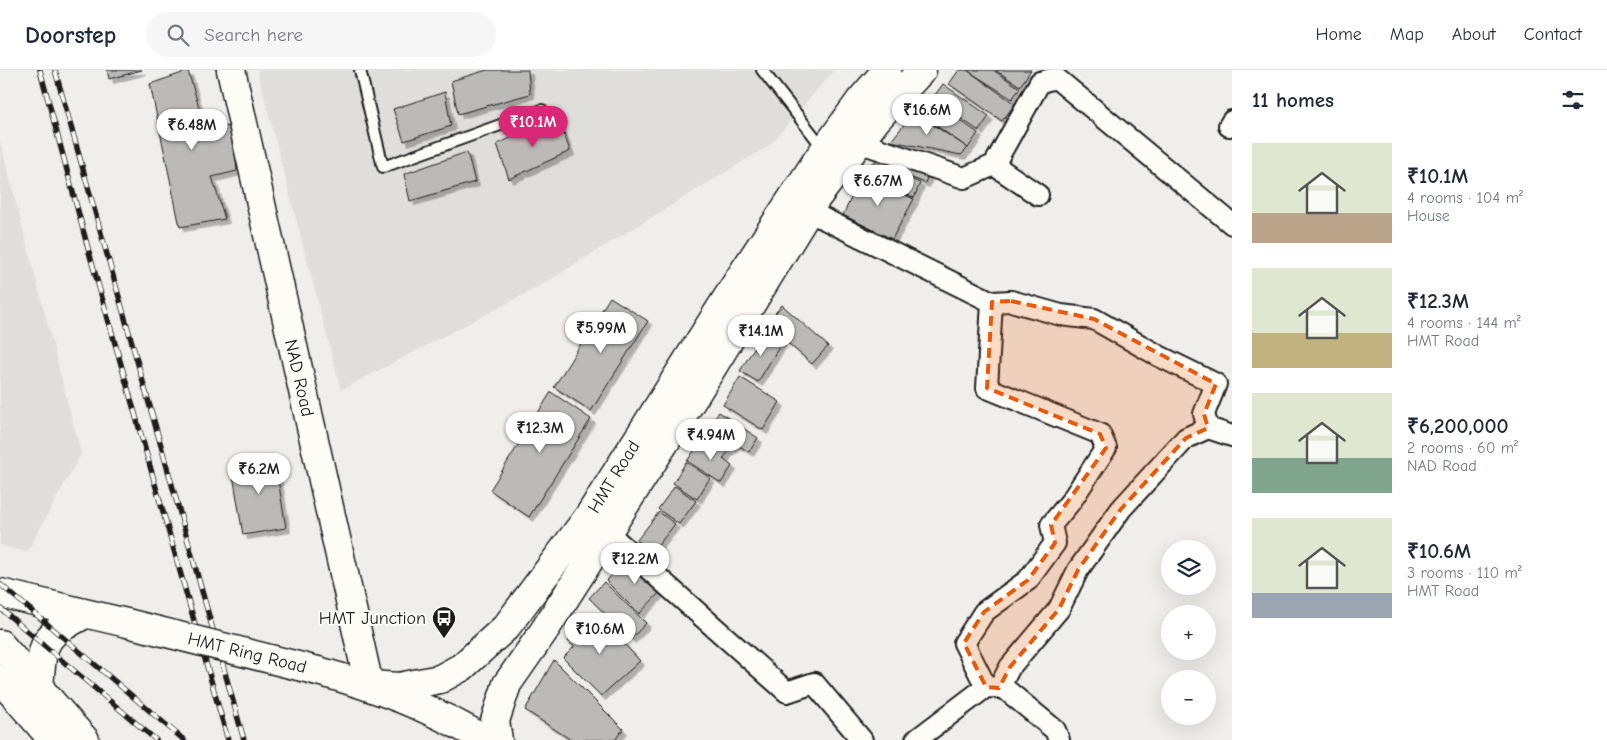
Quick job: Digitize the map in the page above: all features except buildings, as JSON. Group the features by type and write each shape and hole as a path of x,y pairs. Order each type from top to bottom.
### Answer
{"main road":[{"name":"NAD Road","path":"231,70 369,685"},
{"name":"HMT Road","path":"369,685 399,687 440,679 462,667 506,627 589,516 741,276 825,150 860,101 887,70"},
{"name":"HMT Road","path":"498,740 495,721 508,684 544,631 709,372 808,211 858,142 922,70"},
{"name":"HMT Ring Road","path":"0,593 127,623 369,685 416,704 485,740"},
{"path":"39,687 44,643 54,632 85,614"},
{"path":"0,644 85,740"},
{"path":"0,678 52,740"}],"street":[{"path":"858,142 964,178 994,165 1040,82 1056,78 1232,224"},
{"path":"994,165 1038,195"},
{"path":"808,211 992,302 1011,301 1061,315 1094,319 1159,356 1216,384 1204,414 1208,428"},
{"path":"992,302 986,388 1100,434 1106,448 1071,501 1051,525 1055,543 1028,580 984,612 964,643 992,687"},
{"path":"918,739 992,687 1010,667 1059,609 1078,570 1121,509 1186,438 1208,428 1232,436"},
{"path":"607,532 787,692 814,683 862,740"},
{"path":"992,687 1004,688 1055,730 1058,740"}],"lane":[{"path":"360,70 383,167 542,110"},
{"path":"762,70 825,150"}],"highlighted area":[{"path":"1011,301 1094,319 1216,384 1204,414 1208,428 1186,438 1121,509 1078,570 1059,609 1010,667 999,688 986,687 964,643 984,612 1028,580 1055,543 1051,525 1106,448 1100,434 987,388 992,302"}],"shaded area":[{"path":"257,70 834,70 770,145 536,288 341,390"},
{"path":"0,140 81,454 27,552 0,545"}],"railway":[{"path":"40,70 89,252 228,740"},
{"path":"55,70 244,740"},
{"path":"0,584 184,740"},
{"path":"0,608 156,740"}],"place":[{"name":"HMT Junction","path":"444,639"}]}
